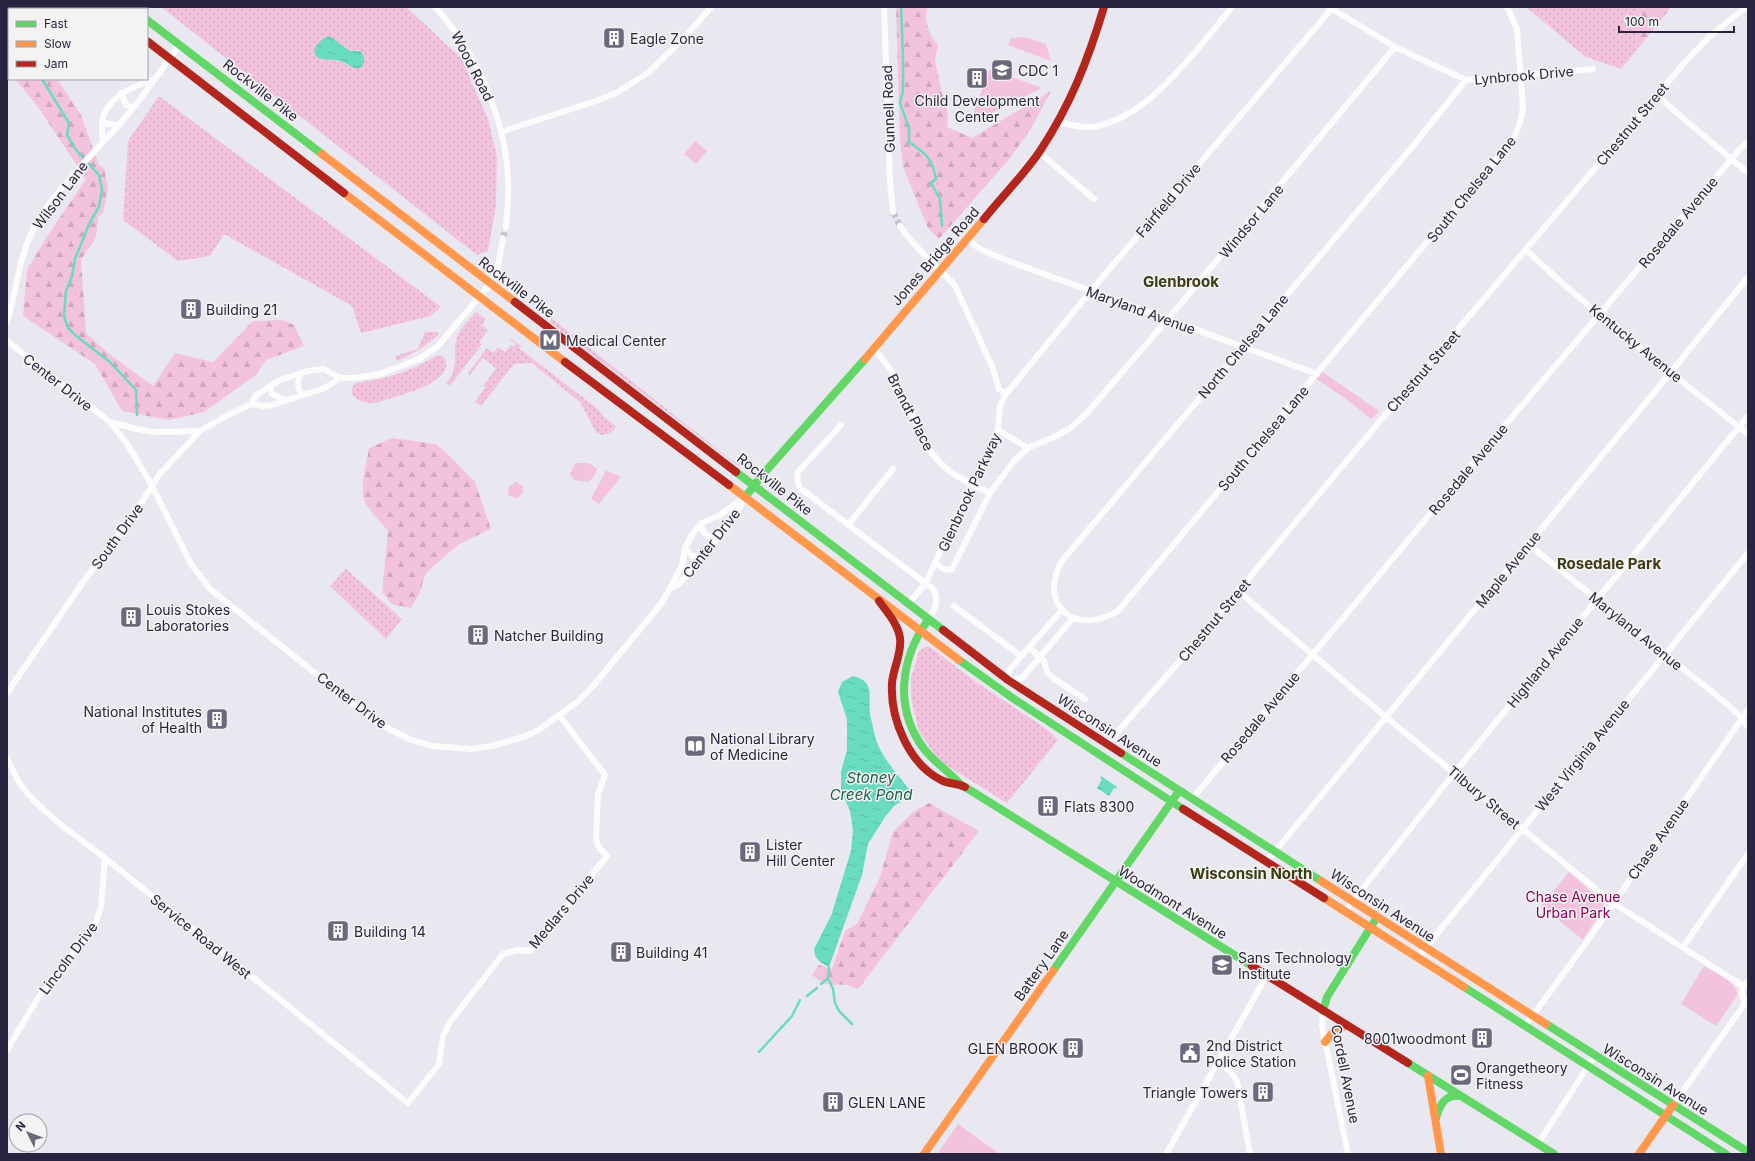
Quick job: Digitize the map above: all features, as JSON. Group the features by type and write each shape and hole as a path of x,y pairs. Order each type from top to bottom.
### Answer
{"main road":[{"name":"Jones Bridge Road","path":"745,497 968,239 1039,152 1058,122 1077,86 1091,51 1104,7"},
{"name":"Rockville Pike","path":"148,21 490,284 755,485 928,620"},
{"name":"Rockville Pike","path":"148,42 479,298 745,497 920,631"},
{"name":"Woodmont Avenue","path":"874,595 893,621 900,637 900,646 893,674 892,696 898,723 904,738 912,753 935,776 943,781 963,786"},
{"name":"Woodmont Avenue","path":"928,620 911,648 905,669 904,682 908,714 913,731 925,749 963,786 1554,1154"},
{"name":"Wisconsin Avenue","path":"928,620 1008,680 1179,791 1276,851 1377,917 1748,1152"},
{"name":"Wisconsin Avenue","path":"920,631 1099,755 1726,1154"},
{"path":"1002,689 1008,680"},
{"path":"1099,755 1107,744"},
{"name":"Battery Lane","path":"924,1154 1179,791"},
{"name":"Cordell Avenue","path":"1323,1011 1327,997 1377,917"},
{"path":"1325,1042 1337,1027 1347,1025"},
{"path":"1428,1076 1441,1154"},
{"path":"1435,1123 1442,1102 1449,1096 1461,1096"},
{"path":"1639,1154 1673,1105"}],"street":[{"name":"Wood Road","path":"435,7 452,26 488,90 501,132 508,180 506,227"},
{"path":"501,132 596,102 618,92 649,72 688,33 711,7"},
{"name":"Gunnell Road","path":"884,7 890,181 893,212"},
{"path":"1058,122 1089,128 1102,125 1120,118 1148,100 1173,77 1232,7"},
{"name":"South Chelsea Lane","path":"1073,618 1093,621 1107,618 1118,611 1514,138 1520,123 1523,108 1517,29 1507,7"},
{"name":"Chestnut Street","path":"1107,744 1171,671 1381,420 1686,61 1709,37 1746,7"},
{"name":"Lynbrook Drive","path":"1331,8 1395,47 1466,80 1593,69"},
{"name":"Fairfield Drive","path":"1006,394 1090,292 1331,8"},
{"name":"Wilson Lane","path":"7,322 23,254 30,236 40,218 88,156 119,125 148,91 154,78 180,44"},
{"name":"Windsor Lane","path":"936,562 947,571 952,569 990,493 1014,461 1028,448 1069,429 1080,419 1168,319 1395,47"},
{"name":"Wilson Lane","path":"103,142 103,117 109,106 121,94 154,78"},
{"name":"North Chelsea Lane","path":"1062,610 1056,600 1054,584 1062,561 1412,147 1466,80"},
{"path":"121,94 126,105 133,108"},
{"path":"1657,96 1748,173"},
{"path":"103,121 108,124 119,125"},
{"name":"Rosedale Avenue","path":"1192,799 1600,314 1748,142"},
{"path":"1039,152 1094,199"},
{"path":"900,226 928,260 954,284 992,366 999,389 1006,394"},
{"path":"490,284 498,266 503,238"},
{"name":"Maryland Avenue","path":"968,239 980,249 1090,292 1317,374"},
{"name":"Kentucky Avenue","path":"1526,250 1561,282 1748,434"},
{"name":"Maple Avenue","path":"1267,861 1748,277"},
{"name":"South Drive","path":"7,693 83,582 133,516 152,486 170,463 200,432 228,415 252,404 263,406 272,405 325,388 340,378 380,374 419,359 437,347 490,284"},
{"name":"Center Drive","path":"7,341 110,422 128,445 152,486 191,564 210,589 376,721 412,740 432,746 471,749 492,746 520,738 537,731 560,715 593,686 656,611 672,588 680,583 736,514 745,497"},
{"name":"Brandt Place","path":"874,349 890,370 928,448 934,457 949,472 972,484"},
{"name":"South Drive","path":"252,404 255,396 280,380 301,373 324,369 340,378"},
{"path":"301,373 298,381 298,388 302,395"},
{"path":"269,387 272,394 286,400"},
{"name":"Glenbrook Parkway","path":"908,604 925,584 998,430 1000,406 1006,394"},
{"name":"Highland Avenue","path":"1345,911 1455,772 1748,416"},
{"name":"Center Drive","path":"110,422 154,432 200,432"},
{"path":"841,425 798,472 796,480 800,488 925,584 934,589 937,595 936,606 928,620"},
{"path":"998,430 1028,448"},
{"path":"848,525 893,469"},
{"path":"972,484 990,493"},
{"name":"Center Drive","path":"672,588 674,578 682,566 685,548 693,533 702,523 720,515 745,497"},
{"path":"702,523 703,533 709,537 717,537"},
{"name":"Maryland Avenue","path":"1528,544 1721,699 1742,719 1748,727"},
{"path":"685,548 692,556 700,557"},
{"name":"West Virginia Avenue","path":"1418,957 1748,553"},
{"name":"Tilbury Street","path":"1238,591 1387,717 1612,903 1746,984"},
{"path":"954,606 1021,656"},
{"path":"1062,610 1073,618 1022,678 1008,680 1010,670 1062,610"},
{"path":"1029,647 1046,663 1047,672 1054,679 1085,700"},
{"name":"Chase Avenue","path":"1525,1026 1534,1016 1583,947 1612,903 1748,710"},
{"name":"Medlars Drive","path":"408,1103 439,1064 443,1036 450,1022 503,954 519,950 530,951 607,856 598,846 596,837 598,794 604,775 560,715"},
{"name":"Service Road West","path":"7,758 22,786 70,832 105,858 408,1103"},
{"path":"1683,947 1748,854"},
{"name":"Lincoln Drive","path":"7,1050 38,998 94,927 101,907 105,858"},
{"path":"1166,1154 1267,975"},
{"path":"1673,1105 1747,1002 1742,997 1741,993 1746,984"},
{"name":"Cordell Avenue","path":"1323,1011 1322,1026 1348,1154"},
{"path":"1538,1144 1595,1055"},
{"path":"1217,1063 1229,1070 1238,1081 1250,1154"}],"green space":[{"path":"161,7 406,7 461,58 488,119 497,157 496,205 488,251 477,255","holes":["335,40 350,51 358,50 364,61 361,67 348,66 341,61 321,59"]},
{"path":"896,7 928,7 926,17 928,28 938,45 935,60 948,114 947,127 972,138 1051,91 1032,127 1011,157 939,239 928,228 903,167 900,141"},
{"path":"1526,7 1636,7 1637,50 1621,69 1586,57"},
{"path":"1636,7 1671,7 1637,50"},
{"path":"1024,37 1046,44 1051,61 1008,45 1011,38"},
{"path":"990,69 1042,88 975,121 970,121"},
{"path":"16,80 58,80 81,115 99,165 104,168 108,188 103,213 98,217 96,237 81,260 86,333 108,353 153,386 175,353 213,362 253,321 282,320 294,325 304,346 266,360 256,375 204,412 169,420 122,411 95,364 23,316 27,270 48,235 86,179 38,107"},
{"path":"159,96 441,307 430,316 361,333 352,306 224,234 210,256 178,261 123,220 128,141"},
{"path":"695,141 707,151 696,164 684,154"},
{"path":"476,312 486,319 482,325 488,330 479,342 482,344 450,386 446,383 453,373 458,334"},
{"path":"551,318 734,462 744,463 743,467 737,465 550,322"},
{"path":"425,332 438,332 438,335 419,350 397,361 395,356 418,349"},
{"path":"510,338 521,346 520,349 599,410 603,416 616,426 614,430 609,434 602,435 596,432 580,402 532,363 514,364 481,406 475,402 485,388 484,385 496,368 483,358 470,375 468,373 487,348 493,353 498,347 505,352 511,345 514,347 516,344 509,339"},
{"path":"437,355 443,356 446,364 444,372 438,378 419,389 380,402 372,403 361,401 352,394 353,387 356,383 398,374"},
{"path":"1321,371 1379,411 1371,419 1350,402 1315,378"},
{"path":"392,438 436,444 452,458 475,482 491,529 459,544 426,573 419,594 411,608 392,604 382,592 388,531 366,504 363,492 369,448"},
{"path":"575,463 589,463 597,469 593,478 588,482 574,480 570,474"},
{"path":"606,470 621,477 599,504 591,499"},
{"path":"515,482 518,482 518,484 523,486 523,493 517,498 508,496 509,486 513,485"},
{"path":"346,569 402,619 386,639 330,586"},
{"path":"926,647 930,647 976,682 1048,730 1058,740 1007,803 946,765 936,756 919,732 911,698 911,678 919,651"},
{"path":"929,803 979,831 858,989 847,985 825,984 812,975 819,965 832,969 845,931 857,924 880,877 893,832 913,812"},
{"name":"Chase Avenue Urban Park","path":"1569,872 1602,901 1604,906 1583,940 1541,906"},
{"path":"1704,966 1725,978 1737,991 1737,996 1716,1026 1681,1004"},
{"path":"958,1124 1000,1154 937,1154"}],"water":[{"path":"329,36 350,51 360,51 364,59 362,66 360,68 353,68 341,61 319,58 314,52 316,46 322,39"},
{"name":"Stoney Creek Pond","path":"853,676 866,682 870,692 871,719 879,747 892,768 913,794 894,806 885,817 868,844 862,875 829,967 817,958 814,949 831,916 851,851 853,830 850,811 841,790 841,772 847,750 847,719 838,692 842,682"},
{"path":"1101,776 1117,787 1116,789 1114,788 1109,796 1097,788 1102,779 1100,778"}],"waterway":[{"path":"901,7 903,91 900,103 909,128 909,142 924,153 932,166 936,179 931,183 940,199 942,226"},
{"path":"43,80 69,123 67,135 76,150 99,175 102,189 99,207 90,222 75,259 72,276 66,291 64,316 68,328 110,362 136,390 137,415"},
{"path":"829,967 828,978 833,989 835,1003 839,1011 852,1024"},
{"path":"821,984 828,978"},
{"path":"807,996 817,988"},
{"path":"759,1052 792,1016 800,1000"}],"tunnel":[{"path":"893,212 900,226"},
{"path":"503,238 506,227"}],"traffic: fast":[{"path":"148,21 322,154"},
{"path":"745,497 764,473 865,359"},
{"path":"736,472 943,630"},
{"path":"928,620 911,651 907,667 904,684 908,717 914,734 924,749 962,786"},
{"path":"959,660 1014,699 1183,809"},
{"path":"1121,753 1321,881"},
{"path":"965,787 1252,966"},
{"path":"1053,971 1179,791"},
{"path":"1323,1011 1327,997 1377,917"},
{"path":"1464,987 1726,1154"},
{"path":"1546,1024 1748,1152"},
{"path":"1408,1063 1554,1154"},
{"path":"1436,1118 1441,1104 1447,1098 1461,1096"}],"traffic: slow":[{"path":"322,154 515,302"},
{"path":"344,193 565,362"},
{"path":"865,359 984,219"},
{"path":"729,485 959,660"},
{"path":"1321,881 1546,1024"},
{"path":"1324,898 1464,987"},
{"path":"924,1154 1053,971"},
{"path":"1325,1042 1334,1031 1347,1025"},
{"path":"1428,1076 1441,1154"},
{"path":"1639,1154 1673,1105"}],"traffic: jam":[{"path":"984,219 1034,160 1061,116 1078,81 1092,45 1104,7"},
{"path":"148,42 344,193"},
{"path":"515,302 736,472"},
{"path":"565,362 729,485"},
{"path":"879,601 895,623 900,638 900,650 892,683 892,697 894,711 904,739 911,752 930,773 941,780 965,787"},
{"path":"943,630 1008,680 1121,753"},
{"path":"1183,809 1324,898"},
{"path":"1252,966 1408,1063"}],"place":[{"name":"Eagle Zone","path":"614,38"},
{"name":"CDC 1","path":"1002,70"},
{"name":"Child Development Center","path":"977,78"},
{"name":"Building 21","path":"191,309"},
{"name":"Medical Center","path":"550,340"},
{"name":"Louis Stokes Laboratories","path":"131,617"},
{"name":"Natcher Building","path":"478,635"},
{"name":"National Institutes of Health","path":"217,719"},
{"name":"National Library of Medicine","path":"695,746"},
{"name":"Flats 8300","path":"1048,806"},
{"name":"Lister Hill Center","path":"750,852"},
{"name":"Building 14","path":"338,931"},
{"name":"Building 41","path":"621,952"},
{"name":"Sans Technology Institute","path":"1222,965"},
{"name":"8001woodmont","path":"1482,1038"},
{"name":"GLEN BROOK","path":"1073,1048"},
{"name":"2nd District Police Station","path":"1190,1053"},
{"name":"Orangetheory Fitness","path":"1461,1075"},
{"name":"Triangle Towers","path":"1263,1092"},
{"name":"GLEN LANE","path":"833,1102"}],"district":[{"name":"Glenbrook","path":"1181,281"},
{"name":"Rosedale Park","path":"1609,563"},
{"name":"Wisconsin North","path":"1251,873"}]}
